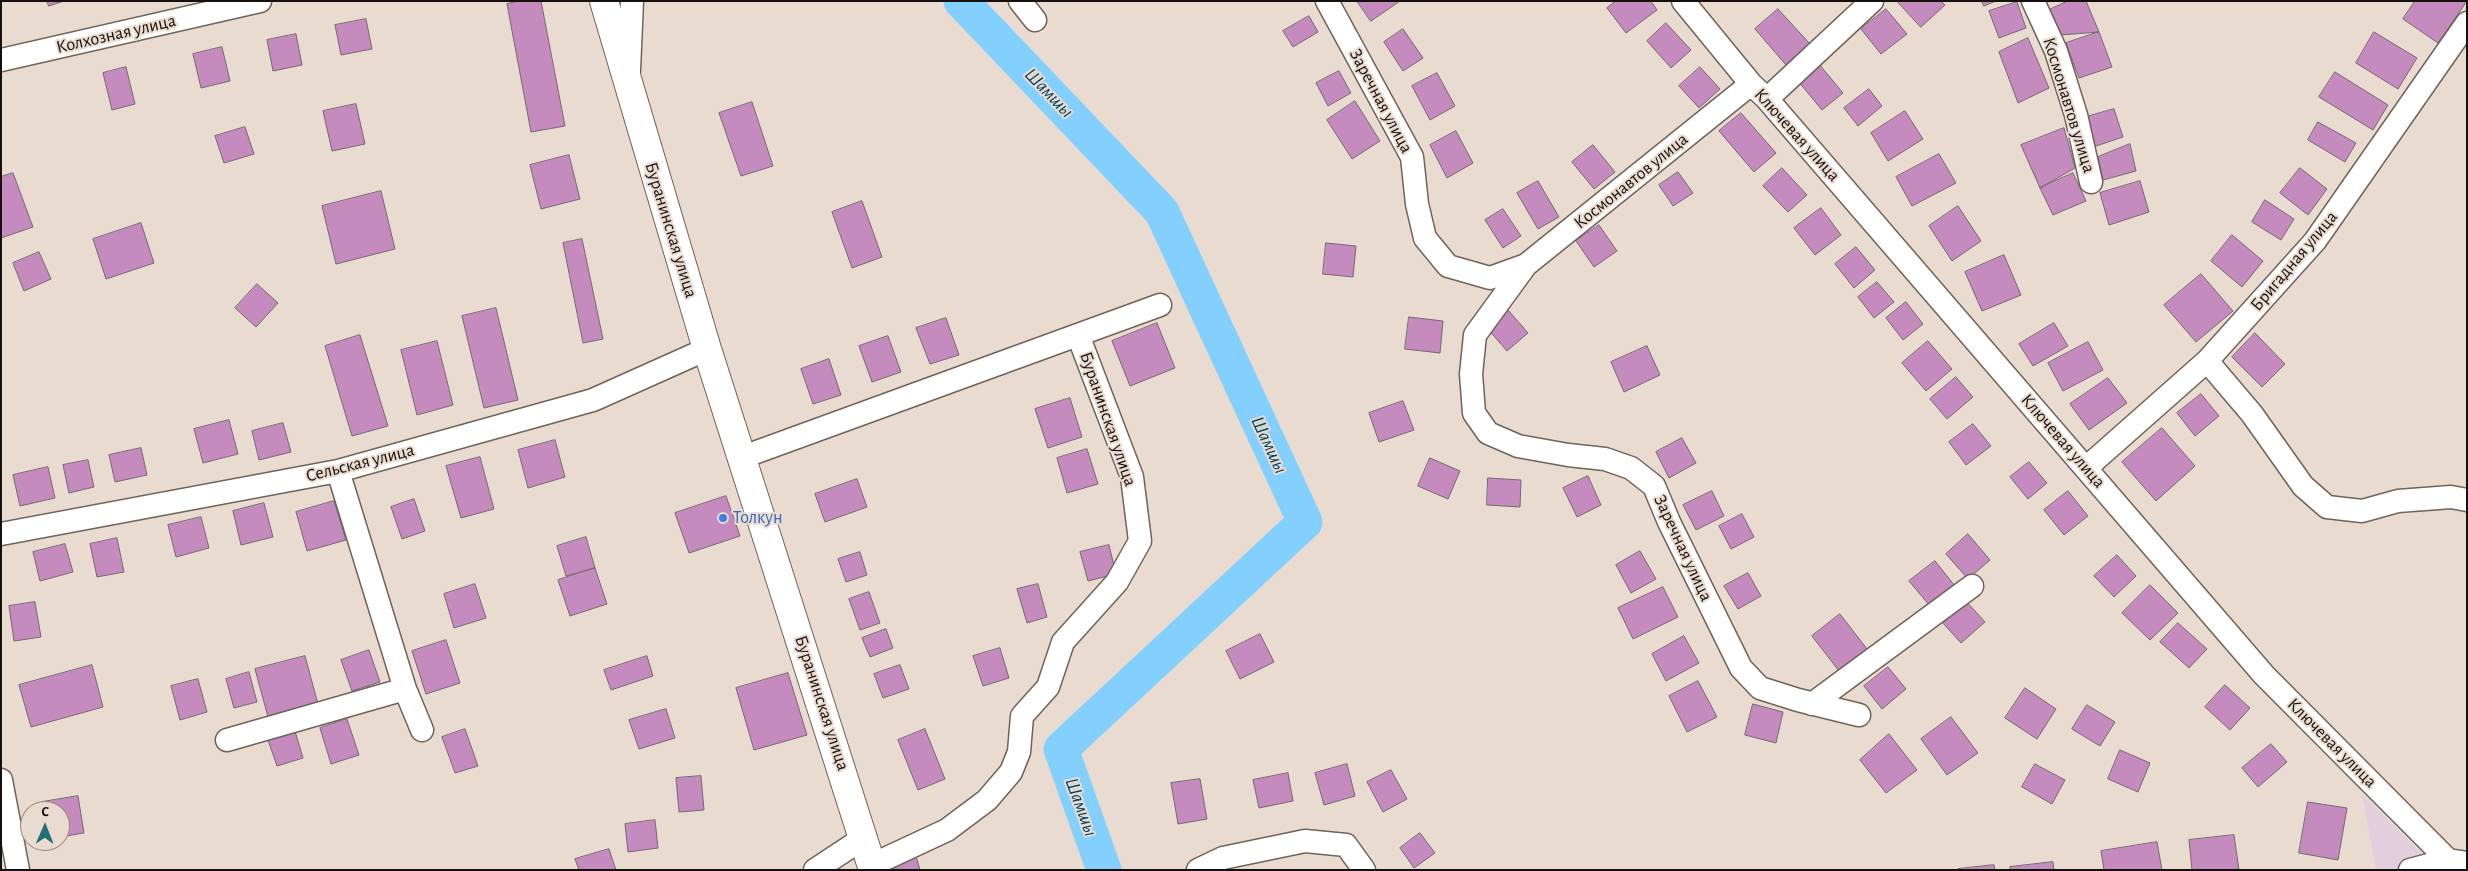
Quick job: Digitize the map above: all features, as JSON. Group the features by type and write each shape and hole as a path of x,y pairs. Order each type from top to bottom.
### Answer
{"main road":[{"name":"Буранинская улица","path":"604,1 707,349 865,837 873,867"}],"street":[{"name":"Колхозная улица","path":"1,60 260,1"},
{"path":"628,86 632,1"},
{"path":"1020,1 1035,20"},
{"name":"Заречная улица","path":"1327,1 1412,157 1417,204 1425,238 1448,266 1490,278 1520,274"},
{"name":"Ключевая улица","path":"1683,1 1751,84 1767,99 2264,675 2456,864"},
{"path":"1767,99 1872,1"},
{"name":"Космонавтов улица","path":"2033,1 2056,51 2076,115 2092,182"},
{"name":"Бригадная улица","path":"2086,468 2207,361 2315,241 2467,23"},
{"name":"Космонавтов улица","path":"1520,274 1751,84"},
{"name":"Заречная улица","path":"1520,274 1475,335 1471,374 1474,413 1488,433 1518,446 1568,455 1606,459 1631,468 1654,486 1669,522 1741,668 1760,688 1812,704 1859,715"},
{"name":"Буранинская улица","path":"743,457 1160,305"},
{"name":"Буранинская улица","path":"873,867 947,830 987,800 993,793 1010,772 1019,752 1022,716 1048,687 1063,642 1118,582 1140,541 1132,477 1078,336"},
{"name":"Сельская улица","path":"1,534 338,471 593,400 707,349"},
{"path":"2207,361 2252,414 2303,486 2326,507 2362,511 2398,501 2451,497 2467,500"},
{"path":"338,471 405,688 422,730"},
{"path":"1812,704 1972,586"},
{"path":"227,740 405,688"},
{"path":"1,780 18,870"},
{"path":"815,870 865,837"},
{"path":"1198,870 1223,858 1305,841 1346,845 1364,870"},
{"path":"2410,870 2456,864"}],"shaded area":[{"path":"2362,794 2419,851 2466,870 2376,870"}],"building":[{"path":"47,1 64,1 49,6"},
{"path":"520,1 541,1 565,126 531,132 507,4"},
{"path":"1357,1 1400,1 1371,21"},
{"path":"1616,1 1651,1 1657,10 1626,33 1607,8"},
{"path":"1897,1 1941,1 1945,5 1921,27"},
{"path":"1982,1 1996,1 1984,6"},
{"path":"2068,1 2086,1 2099,32 2060,35 2049,10"},
{"path":"2415,1 2467,1 2438,43 2403,19"},
{"path":"2017,2 2026,28 1999,38 1989,11"},
{"path":"1778,9 1810,44 1786,65 1755,29"},
{"path":"1886,9 1907,34 1881,54 1861,29"},
{"path":"1309,16 1318,32 1293,47 1283,31"},
{"path":"366,19 372,49 341,55 335,25"},
{"path":"1666,23 1691,50 1671,68 1647,41"},
{"path":"1403,29 1423,58 1403,71 1384,42"},
{"path":"2099,32 2112,67 2079,78 2066,43"},
{"path":"2374,32 2417,58 2398,89 2356,63"},
{"path":"296,34 302,65 273,71 267,40"},
{"path":"2028,38 2049,88 2018,103 1999,52"},
{"path":"222,47 230,81 201,88 193,54"},
{"path":"1819,64 1843,93 1822,110 1798,81"},
{"path":"126,67 135,104 112,110 103,73"},
{"path":"1700,67 1720,89 1699,108 1679,86"},
{"path":"1339,71 1351,93 1328,106 1316,83"},
{"path":"2335,72 2388,105 2373,130 2319,97"},
{"path":"1437,73 1455,106 1430,120 1412,86"},
{"path":"1869,89 1882,106 1858,126 1844,108"},
{"path":"1355,101 1380,141 1352,159 1327,120"},
{"path":"752,102 773,166 741,176 719,113"},
{"path":"356,104 365,144 332,151 323,111"},
{"path":"2114,109 2123,137 2093,147 2086,117"},
{"path":"1905,111 1923,139 1888,161 1871,133"},
{"path":"1741,113 1776,153 1754,172 1719,131"},
{"path":"2318,122 2356,143 2345,162 2308,140"},
{"path":"245,127 254,154 224,163 215,136"},
{"path":"2064,128 2075,168 2040,188 2021,145"},
{"path":"1456,131 1473,163 1447,178 1430,145"},
{"path":"2130,144 2136,171 2103,180 2098,157"},
{"path":"1593,145 1615,172 1594,189 1572,162"},
{"path":"1939,154 1956,183 1912,206 1896,177"},
{"path":"569,155 580,199 541,209 530,165"},
{"path":"1782,168 1807,195 1788,212 1763,186"},
{"path":"2300,168 2327,189 2308,215 2280,193"},
{"path":"1678,172 1693,193 1673,206 1659,185"},
{"path":"13,173 33,227 1,238 1,177"},
{"path":"2073,173 2086,201 2053,215 2040,188"},
{"path":"1538,181 1559,217 1538,229 1517,193"},
{"path":"2140,181 2149,212 2109,225 2100,193"},
{"path":"381,191 395,249 336,264 322,206"},
{"path":"2265,200 2294,219 2281,240 2252,222"},
{"path":"862,201 882,257 852,268 832,212"},
{"path":"1958,206 1981,241 1952,261 1929,226"},
{"path":"1821,208 1841,235 1815,255 1794,228"},
{"path":"1503,209 1521,236 1503,248 1485,220"},
{"path":"141,223 154,263 106,279 93,239"},
{"path":"1599,225 1617,251 1594,267 1576,241"},
{"path":"2232,235 2263,261 2242,287 2211,261"},
{"path":"582,239 603,339 583,343 563,243"},
{"path":"1326,243 1356,246 1353,277 1323,274"},
{"path":"1856,247 1875,270 1854,288 1835,264"},
{"path":"39,252 51,279 24,291 13,263"},
{"path":"2004,255 2021,295 1982,311 1965,272"},
{"path":"2201,274 2233,311 2196,342 2164,305"},
{"path":"1877,282 1894,302 1874,318 1858,297"},
{"path":"257,284 278,303 256,327 235,308"},
{"path":"1906,302 1923,324 1903,340 1886,318"},
{"path":"496,308 518,400 484,408 462,316"},
{"path":"1508,310 1528,333 1507,351 1487,328"},
{"path":"1409,317 1443,321 1440,353 1405,349"},
{"path":"946,318 959,355 930,364 916,328"},
{"path":"1157,323 1175,368 1130,386 1112,341"},
{"path":"2054,323 2068,346 2033,366 2019,344"},
{"path":"2255,333 2285,364 2262,387 2232,357"},
{"path":"360,335 388,426 352,436 325,346"},
{"path":"888,336 901,372 872,382 859,346"},
{"path":"437,341 453,405 417,415 401,350"},
{"path":"1928,341 1952,369 1926,391 1902,363"},
{"path":"2088,342 2103,370 2063,391 2048,363"},
{"path":"1647,346 1660,375 1624,392 1611,362"},
{"path":"829,359 841,395 813,404 801,369"},
{"path":"1956,377 1973,397 1947,419 1930,399"},
{"path":"2108,378 2127,403 2089,430 2070,404"},
{"path":"2201,394 2219,416 2195,436 2177,413"},
{"path":"1070,398 1082,437 1048,448 1035,409"},
{"path":"1403,401 1414,430 1379,442 1369,413"},
{"path":"229,420 238,454 203,463 194,429"},
{"path":"283,423 291,452 259,460 252,431"},
{"path":"1973,424 1991,446 1966,465 1949,442"},
{"path":"2162,428 2195,466 2156,501 2122,462"},
{"path":"1682,438 1696,463 1669,478 1656,452"},
{"path":"555,440 565,477 528,488 518,450"},
{"path":"141,448 147,475 115,482 109,455"},
{"path":"1087,449 1098,484 1067,493 1057,458"},
{"path":"480,457 494,509 461,518 446,466"},
{"path":"1430,458 1460,471 1448,499 1418,486"},
{"path":"88,460 94,487 69,493 63,465"},
{"path":"2029,462 2047,483 2028,499 2010,477"},
{"path":"48,467 55,498 20,506 13,475"},
{"path":"1588,476 1601,505 1577,517 1563,488"},
{"path":"1488,478 1521,480 1520,507 1487,505"},
{"path":"857,479 867,507 825,522 815,494"},
{"path":"1712,491 1724,516 1696,530 1683,505"},
{"path":"2068,491 2088,516 2064,535 2044,510"},
{"path":"726,496 740,536 689,553 675,513"},
{"path":"414,499 425,531 402,539 391,507"},
{"path":"334,501 346,540 307,551 296,512"},
{"path":"264,503 273,537 241,545 233,511"},
{"path":"1742,514 1754,537 1731,549 1719,526"},
{"path":"201,517 209,548 176,557 168,525"},
{"path":"1968,534 1990,560 1968,579 1946,554"},
{"path":"586,537 595,568 566,576 557,546"},
{"path":"117,538 124,572 97,577 90,544"},
{"path":"65,544 73,572 40,581 33,552"},
{"path":"1109,545 1116,574 1088,581 1080,552"},
{"path":"1640,551 1656,579 1631,593 1616,565"},
{"path":"860,552 867,575 846,582 838,559"},
{"path":"2117,555 2136,576 2114,597 2094,576"},
{"path":"1935,561 1955,586 1930,606 1909,581"},
{"path":"595,568 607,604 570,616 558,580"},
{"path":"1748,573 1761,596 1738,609 1724,586"},
{"path":"475,584 486,618 454,628 444,594"},
{"path":"1038,584 1047,617 1027,623 1017,589"},
{"path":"2150,585 2178,613 2150,640 2122,613"},
{"path":"1663,587 1678,617 1633,639 1618,608"},
{"path":"869,592 880,623 860,630 849,599"},
{"path":"1965,600 1985,622 1961,643 1941,621"},
{"path":"35,602 41,637 14,641 9,606"},
{"path":"1840,614 1867,649 1839,671 1812,636"},
{"path":"2178,623 2207,649 2189,668 2160,642"},
{"path":"886,629 893,648 870,657 862,638"},
{"path":"1260,634 1274,662 1240,679 1226,651"},
{"path":"1684,636 1699,663 1666,681 1652,654"},
{"path":"446,640 460,683 426,694 412,651"},
{"path":"1000,648 1009,678 983,686 973,656"},
{"path":"369,650 380,682 352,691 341,660"},
{"path":"305,656 318,704 268,717 255,669"},
{"path":"647,656 653,676 611,690 604,670"},
{"path":"92,665 103,707 31,727 19,685"},
{"path":"900,665 909,689 883,698 874,674"},
{"path":"1888,667 1906,689 1882,709 1864,686"},
{"path":"249,672 257,702 234,708 226,679"},
{"path":"788,673 807,735 754,750 736,688"},
{"path":"198,679 207,712 180,720 171,686"},
{"path":"1698,681 1717,717 1687,732 1669,696"},
{"path":"2225,685 2250,708 2230,730 2205,707"},
{"path":"2025,688 2056,709 2037,739 2005,718"},
{"path":"1753,704 1783,712 1776,743 1745,735"},
{"path":"2087,705 2115,722 2100,746 2072,729"},
{"path":"666,709 675,738 639,749 629,720"},
{"path":"1951,717 1978,753 1947,775 1921,739"},
{"path":"347,719 359,755 331,764 320,728"},
{"path":"465,729 478,766 455,773 442,737"},
{"path":"925,729 945,779 918,790 898,740"},
{"path":"295,731 303,758 277,766 268,740"},
{"path":"1889,734 1917,770 1886,793 1860,760"},
{"path":"2271,744 2287,762 2258,787 2242,768"},
{"path":"2120,750 2150,763 2138,792 2108,779"},
{"path":"1347,764 1355,796 1324,805 1315,773"},
{"path":"2035,764 2065,780 2052,804 2022,787"},
{"path":"1391,770 1407,799 1383,812 1367,782"},
{"path":"1288,773 1293,801 1259,808 1253,780"},
{"path":"701,776 704,810 679,812 676,778"},
{"path":"1200,779 1207,819 1178,824 1171,783"},
{"path":"78,796 84,833 70,835 70,801 48,801"},
{"path":"2308,802 2347,808 2338,860 2299,853"},
{"path":"655,820 658,848 628,852 625,824"},
{"path":"1420,833 1435,853 1414,868 1400,848"},
{"path":"2234,835 2239,870 2192,870 2189,840"},
{"path":"2157,842 2162,870 2104,870 2101,851"},
{"path":"609,849 616,870 579,870 575,859"},
{"path":"916,856 920,870 887,870"},
{"path":"2053,862 2054,870 2010,870 2010,867"},
{"path":"1994,865 1995,870 1958,870 1958,869"}],"waterway":[{"name":"Шамшы","path":"961,1 1162,212 1305,522 1061,749 1104,870"}],"place":[{"name":"Толкун","path":"723,518"}]}
